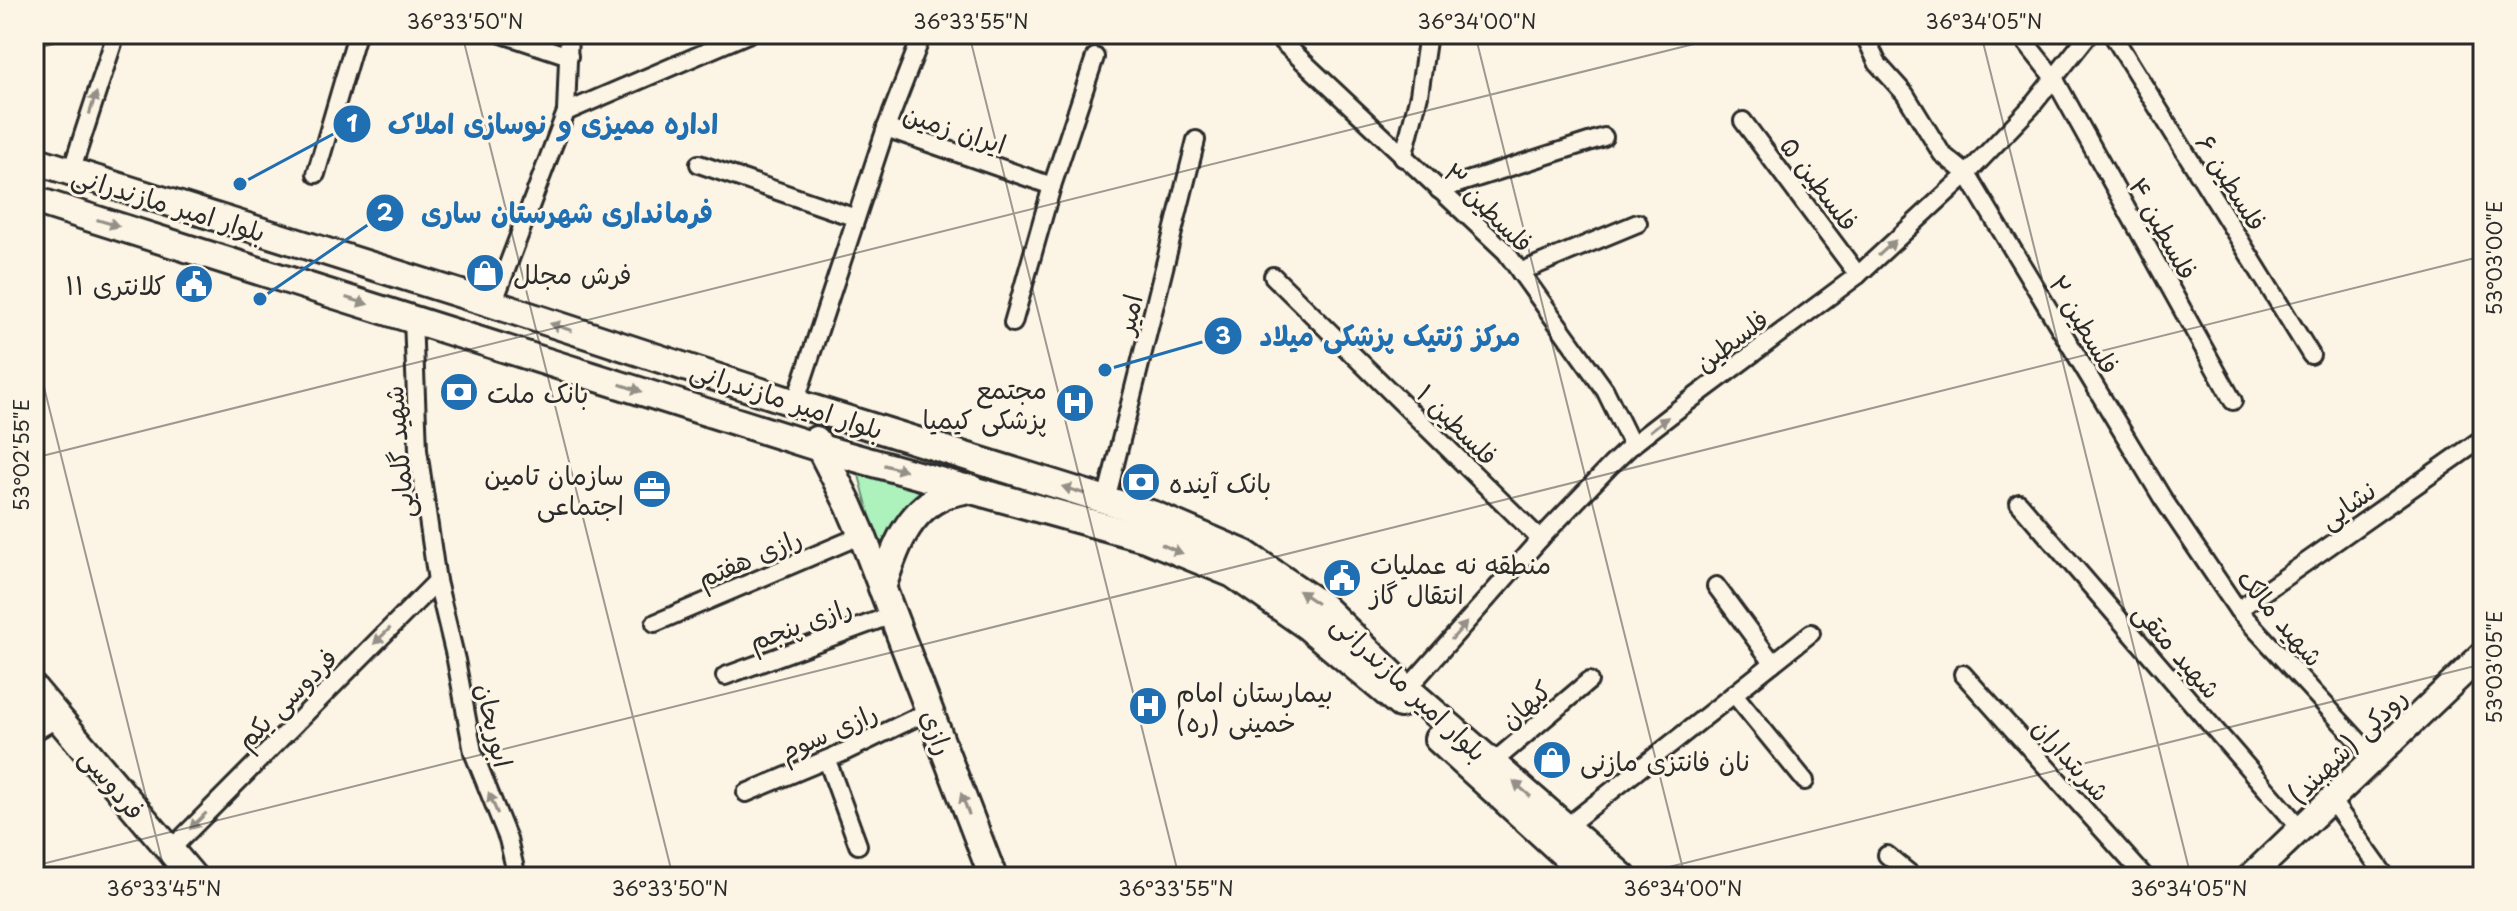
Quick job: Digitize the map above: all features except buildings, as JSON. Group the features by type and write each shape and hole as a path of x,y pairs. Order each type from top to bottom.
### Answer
{"main road":[{"name":"بلوار امیر مازندرانی","path":"34,160 1154,515 1245,554 1322,606 1407,689 1623,877"},
{"name":"بلوار امیر مازندرانی","path":"34,200 820,448 1145,538 1233,574 1307,626 1396,701 1589,877"},
{"name":"رازی","path":"795,403 862,535 993,877"},
{"path":"882,588 893,553 924,507 944,495 970,488"},
{"name":"رودکی (شهبند)","path":"2250,877 2483,654"},
{"name":"فردوسی","path":"34,689 193,877"}],"street":[{"path":"71,172 116,34"},
{"path":"316,174 357,34"},
{"path":"502,34 569,56"},
{"path":"493,304 566,112 569,34"},
{"path":"566,112 748,34"},
{"name":"فلسطین ۳","path":"1274,34 1506,252 1605,390 1632,445"},
{"path":"1403,158 1419,95 1428,34"},
{"name":"فلسطین ۲","path":"1864,34 1878,64 1905,94 1942,154 1967,174 2163,499"},
{"name":"فلسطین ۴","path":"2019,34 2054,78 2233,401"},
{"name":"فلسطین","path":"1407,689 1540,539 1632,445 1858,275 1967,174 2031,107 2089,34"},
{"name":"فلسطین ۶","path":"2112,34 2311,355"},
{"path":"886,128 919,43"},
{"path":"1013,323 1052,186 1095,57"},
{"name":"فلسطین ۵","path":"1743,121 1858,275"},
{"name":"ایران زمین","path":"795,403 886,128 1052,186"},
{"path":"1439,190 1604,137"},
{"name":"امیر","path":"1106,500 1196,140"},
{"path":"699,164 856,218"},
{"path":"1520,272 1638,223"},
{"name":"فلسطین ۱","path":"1273,276 1540,539"},
{"name":"شهید گلمایی","path":"413,318 418,450 437,581"},
{"name":"نشایی","path":"2238,610 2483,438"},
{"name":"شهید مالک","path":"2163,499 2238,610 2374,758"},
{"name":"شهید متقی","path":"2019,503 2300,828"},
{"name":"رازی هفتم","path":"655,623 862,535"},
{"name":"فردوسی یکم","path":"170,850 437,581"},
{"name":"ابوریحان","path":"437,581 473,752 508,839 517,877"},
{"path":"1716,586 1773,663"},
{"name":"رازی پنجم","path":"725,676 892,615"},
{"path":"1566,827 1811,633"},
{"name":"شربتداران","path":"1963,674 2145,877"},
{"name":"کیهان","path":"1492,763 1589,681"},
{"path":"1734,694 1805,781"},
{"name":"رازی سوم","path":"746,793 827,760 929,711"},
{"path":"34,732 58,718"},
{"path":"827,760 858,845"},
{"path":"2331,800 2386,877"},
{"path":"1887,855 1914,877"}],"green space":[{"path":"856,464 939,488 882,562"}],"place":[{"name":"اداره ممیزی و نوسازی املاک","path":"240,184"},
{"name":"فرش مجلل","path":"485,273"},
{"name":"کلانتری ۱۱","path":"194,284"},
{"name":"فرمانداری شهرستان ساری","path":"260,299"},
{"name":"مرکز ژنتیک پزشکی میلاد","path":"1105,370"},
{"name":"بانک ملت","path":"459,392"},
{"name":"مجتمع پزشکی کیمیا","path":"1075,403"},
{"name":"بانک آینده","path":"1141,482"},
{"name":"سازمان تامین اجتماعی","path":"652,489"},
{"name":"منطقه نه عملیات انتقال گاز","path":"1342,578"},
{"name":"بیمارستان امام خمینی (ره)","path":"1148,706"},
{"name":"نان فانتزی مازنی","path":"1552,760"}]}
